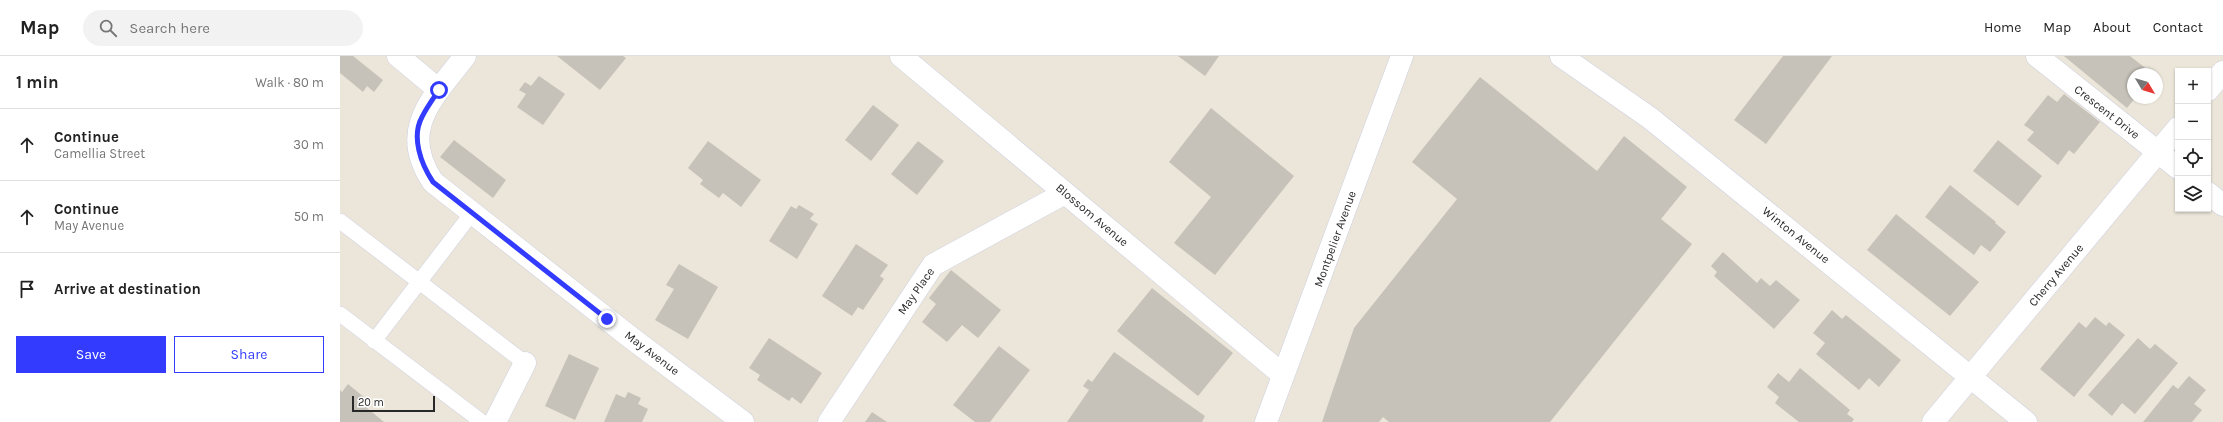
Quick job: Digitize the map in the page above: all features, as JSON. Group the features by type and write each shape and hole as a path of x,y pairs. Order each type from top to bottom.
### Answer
{"street":[{"path":"398,56 439,90"},
{"name":"May Avenue","path":"465,56 439,90 421,118 418,130 419,152 426,171 433,182 630,337 743,422"},
{"name":"Blossom Avenue","path":"901,56 1283,375"},
{"name":"Montpelier Avenue","path":"1266,422 1402,56"},
{"name":"Winton Avenue","path":"1561,56 1650,118 2026,422"},
{"name":"Crescent Drive","path":"2036,56 2175,166"},
{"path":"2211,86 2223,72"},
{"name":"Cherry Avenue","path":"1933,422 2175,132"},
{"name":"May Place","path":"829,422 933,266 1065,193"},
{"path":"2211,195 2223,205"},
{"path":"495,422 525,363"}],"lane":[{"path":"374,341 472,213"},
{"path":"340,221 525,363"},
{"path":"340,314 482,422"}],"building":[{"path":"340,56 353,56 383,80 374,92 367,86 363,92 340,73"},
{"path":"557,56 623,56 626,58 600,90"},
{"path":"1178,56 1219,56 1205,76"},
{"path":"1783,56 1832,56 1766,144 1734,120"},
{"path":"2064,56 2130,56 2145,68 2127,68 2127,104 2130,104 2127,108"},
{"path":"539,76 565,94 543,125 517,107 526,94 519,90 525,82 531,86"},
{"path":"1480,77 1597,171 1624,136 1687,187 1661,219 1692,244 1550,422 1389,422 1383,417 1379,422 1322,422 1354,328 1457,199 1412,162"},
{"path":"2064,94 2100,122 2074,154 2069,150 2058,165 2027,140 2034,132 2024,125 2048,95 2057,102"},
{"path":"873,105 899,125 871,161 845,140"},
{"path":"1211,108 1294,176 1215,275 1174,243 1211,197 1169,162"},
{"path":"454,140 506,180 493,198 440,157"},
{"path":"1998,140 2042,176 2018,206 1973,171"},
{"path":"708,141 761,180 741,207 723,193 719,198 700,184 703,180 688,168"},
{"path":"918,141 944,161 917,195 891,174"},
{"path":"1950,185 1996,222 1995,223 2006,232 1990,252 1981,245 1974,255 1925,217"},
{"path":"799,205 814,214 810,219 818,224 797,259 769,241 791,206 796,209"},
{"path":"1896,214 1979,282 1950,316 1867,250"},
{"path":"856,244 888,265 880,276 884,279 863,310 858,307 852,316 822,296"},
{"path":"1723,252 1757,283 1761,278 1770,286 1776,280 1800,300 1774,329 1714,276 1717,272 1711,266"},
{"path":"679,264 718,287 688,339 655,320 674,289 666,285"},
{"path":"951,270 1001,310 978,338 962,325 947,342 922,322 936,304 929,298"},
{"path":"1152,288 1233,353 1198,396 1117,331"},
{"path":"1832,310 1842,319 1846,315 1901,360 1879,387 1869,378 1859,390 1816,354 1825,343 1813,333"},
{"path":"2095,317 2106,326 2109,322 2125,335 2074,397 2040,369 2079,322 2086,328"},
{"path":"769,338 822,373 801,404 792,397 789,401 757,380 760,375 749,368"},
{"path":"2138,338 2150,349 2155,344 2178,363 2135,414 2122,403 2112,416 2088,395"},
{"path":"999,346 1030,370 990,422 975,422 953,405"},
{"path":"1114,352 1205,416 1202,422 1067,422 1089,390 1083,386 1088,379 1092,382"},
{"path":"569,354 599,368 575,420 545,406"},
{"path":"1800,368 1850,410 1847,414 1854,419 1852,422 1799,422 1775,403 1779,397 1767,387 1778,373 1789,382"},
{"path":"2189,376 2206,390 2194,404 2202,410 2192,422 2143,422 2173,385 2178,389"},
{"path":"348,384 365,398 361,403 384,422 340,422 340,390 342,392"},
{"path":"628,392 641,398 638,404 648,409 642,422 604,422 616,394 625,398"},
{"path":"872,412 887,422 865,422"}],"route":[{"path":"439,90 421,118 418,130 419,152 426,171 433,182 607,319"}]}
